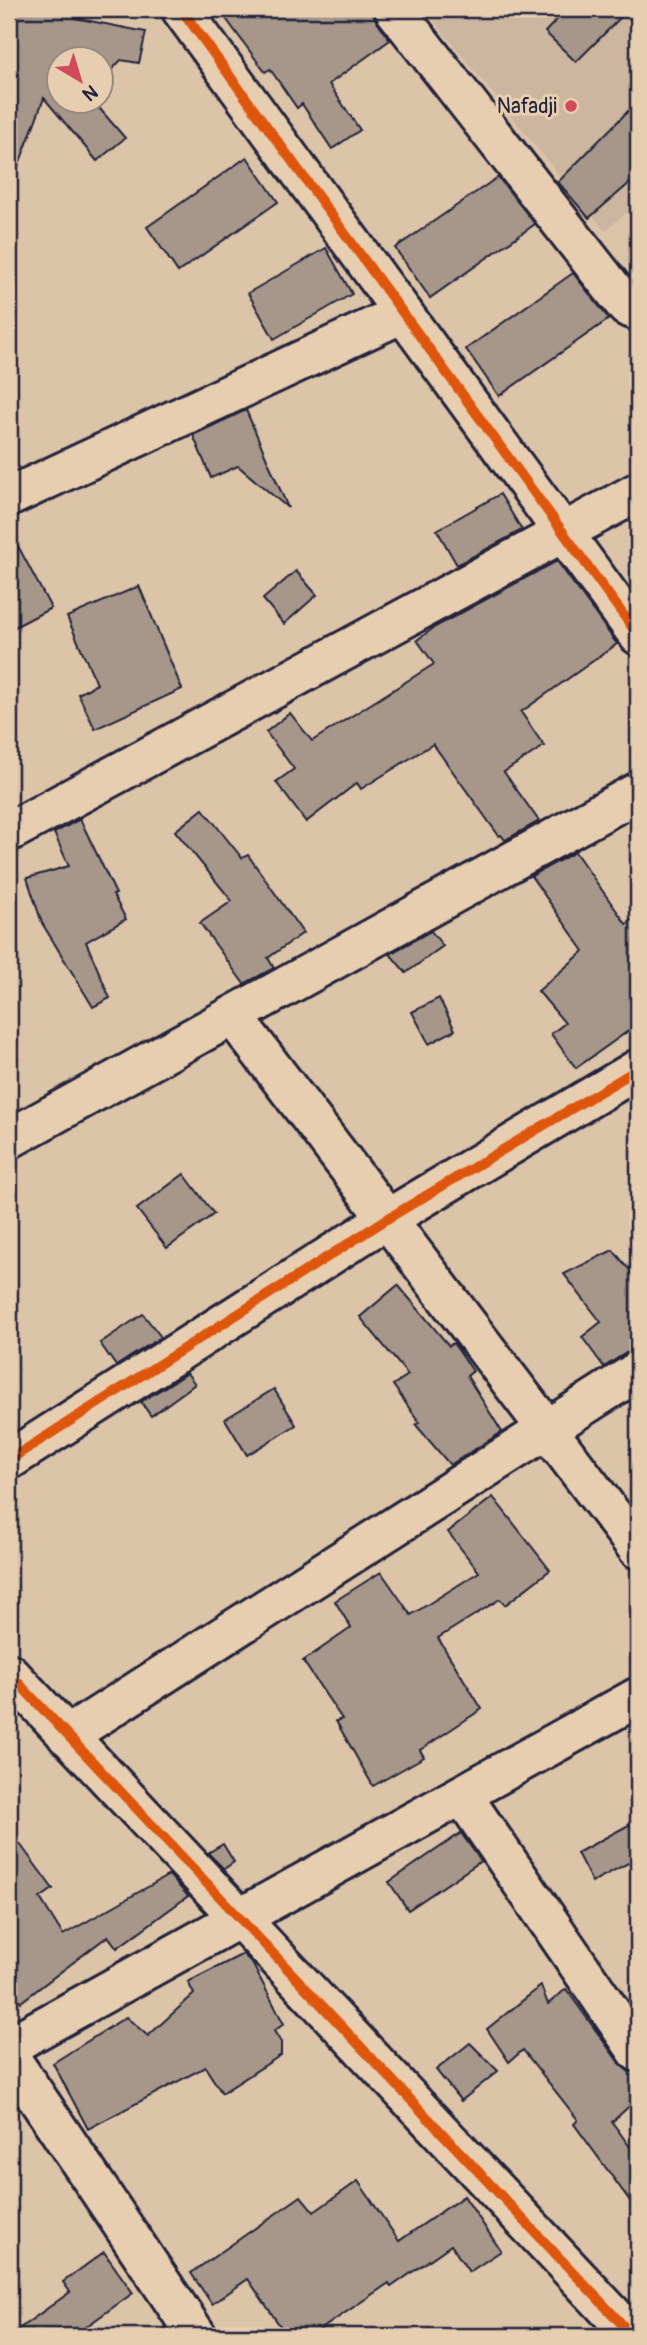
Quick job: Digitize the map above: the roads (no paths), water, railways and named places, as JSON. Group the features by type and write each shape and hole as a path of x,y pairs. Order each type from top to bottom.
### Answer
{"street":[{"path":"181,9 638,635"},
{"path":"394,9 627,307 638,311"},
{"path":"9,497 403,313"},
{"path":"9,832 638,492"},
{"path":"9,1139 638,792"},
{"path":"233,1016 638,1549"},
{"path":"9,1460 387,1219 638,1069"},
{"path":"67,1736 638,1371"},
{"path":"9,1673 633,2336"},
{"path":"9,2046 638,1697"},
{"path":"462,1795 638,2052"},
{"path":"9,2056 197,2336"}],"place":[{"name":"Nafadji","path":"571,106"}]}
